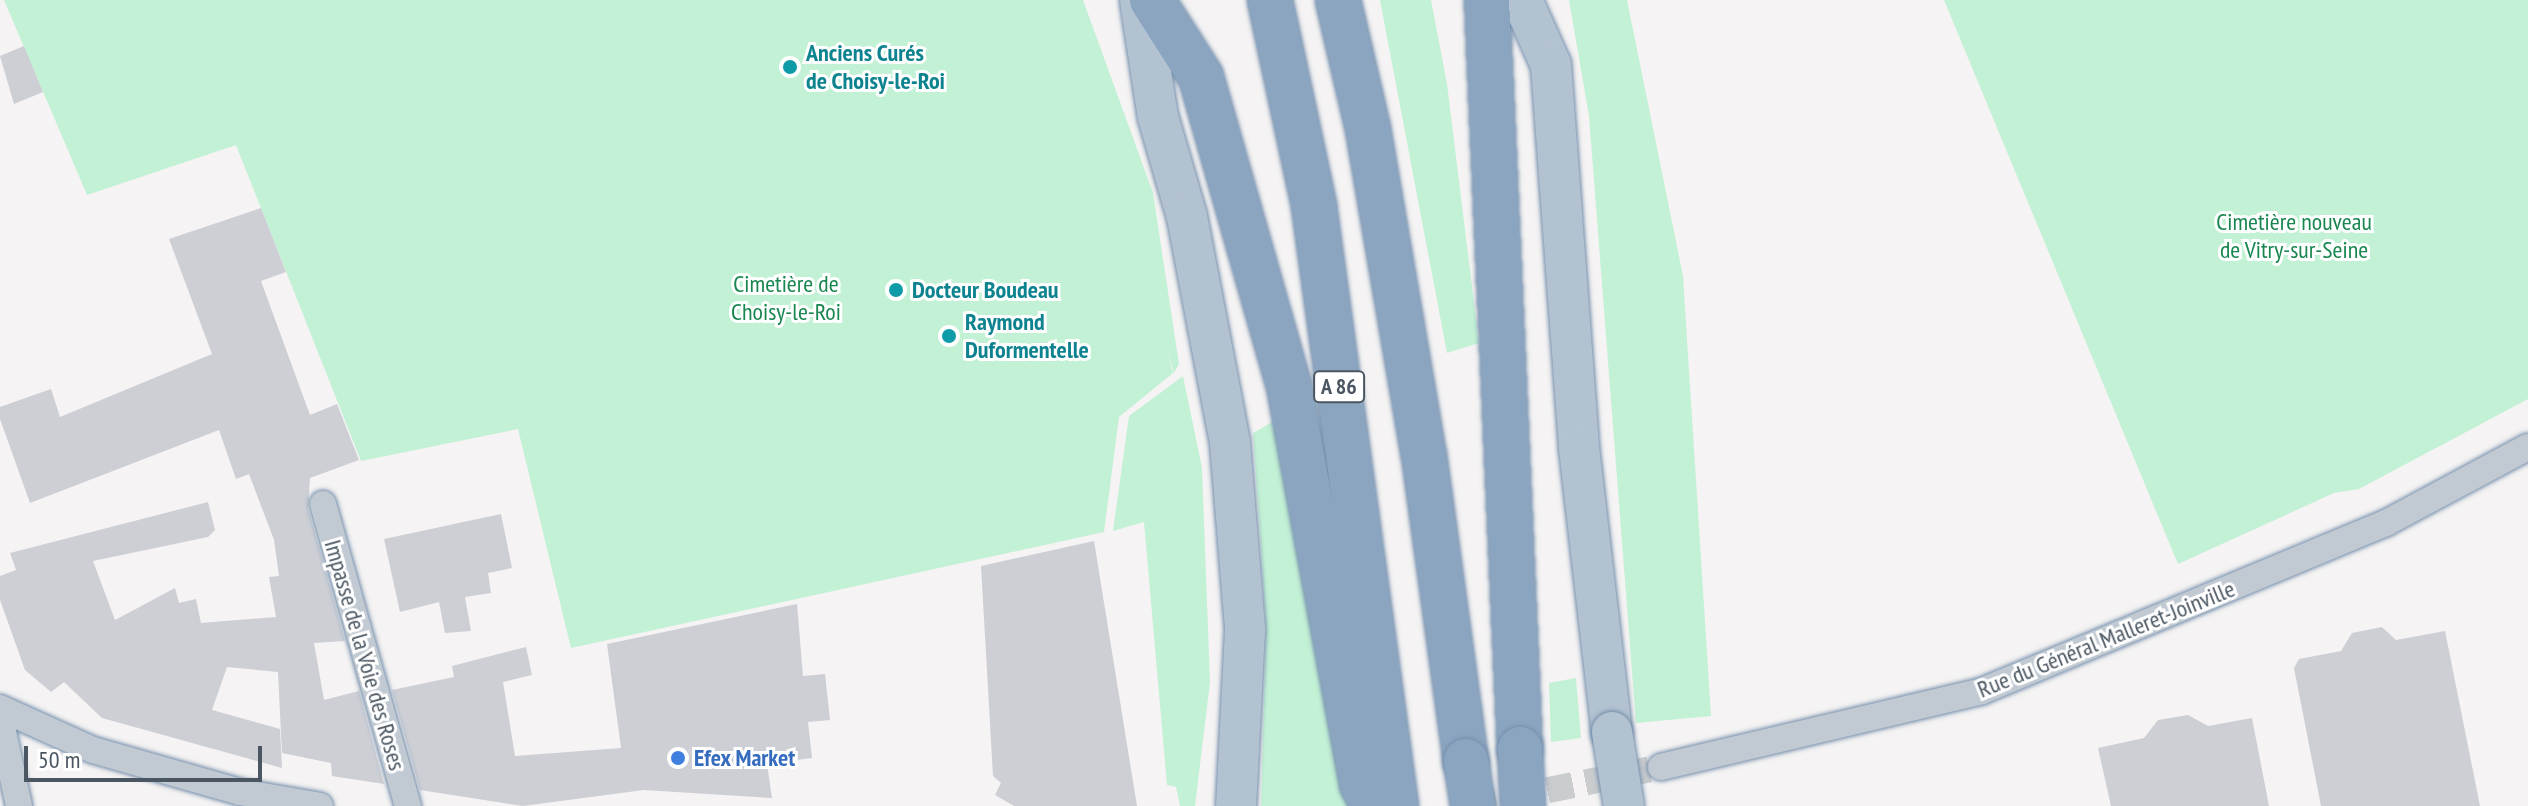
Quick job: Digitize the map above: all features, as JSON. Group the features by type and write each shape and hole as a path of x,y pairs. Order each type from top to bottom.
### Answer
{"highway":[{"path":"1152,0 1201,77 1285,371 1381,794"},
{"name":"A 86","path":"1270,0 1314,206 1381,794"},
{"path":"1338,0 1368,129 1424,455 1473,806"},
{"path":"1487,0 1523,806"}],"main road":[{"path":"1140,0 1158,117 1208,308 1230,442 1245,630 1236,806"},
{"path":"1522,0 1551,65 1579,448 1612,732 1624,806"}],"street":[{"name":"Rue du Général Malleret-Joinville","path":"1661,767 1982,691 2386,523 2528,447"},
{"name":"Impasse de la Voie des Roses","path":"323,504 408,806"},
{"path":"0,708 93,750 240,792 320,806"},
{"path":"0,718 19,806"}],"green space":[{"name":"Cimetière de Choisy-le-Roi","path":"4,0 1083,0 1153,193 1179,364 1174,373 1167,350 1173,373 1119,417 1104,532 571,648 518,429 361,461 236,145 87,195"},
{"path":"1380,0 1431,0 1447,84 1479,343 1447,353"},
{"path":"1569,0 1627,0 1683,276 1711,716 1636,723 1589,116"},
{"name":"Cimetière nouveau de Vitry-sur-Seine","path":"1944,0 2528,0 2528,399 2359,489 2334,493 2178,564"},
{"path":"1183,376 1202,468 1210,682 1195,806 1180,806 1176,787 1167,785 1144,522 1113,531 1129,416"},
{"path":"1281,417 1352,806 1261,806 1266,625 1253,433"},
{"path":"1576,678 1581,738 1551,742 1549,683"}],"building":[{"path":"24,46 43,92 14,104 0,56"},
{"path":"261,208 286,272 261,281 310,415 337,404 359,460 310,478 308,508 345,641 314,643 324,700 359,691 384,784 332,776 331,763 282,753 278,672 227,667 212,710 280,729 282,768 102,718 64,682 51,692 25,670 0,600 0,576 16,570 10,553 208,502 215,530 208,537 93,561 115,620 175,588 179,603 196,599 201,623 276,617 269,577 279,576 274,540 249,474 236,479 219,430 30,503 0,419 0,407 51,389 60,417 212,354 169,239"},
{"path":"501,514 512,568 488,573 491,593 465,597 471,631 445,633 439,602 400,612 384,539"},
{"path":"1094,541 1137,806 1014,806 995,795 1001,783 993,776 981,566"},
{"path":"797,604 803,676 825,674 830,720 808,722 812,758 767,764 772,798 644,790 523,806 420,790 392,690 454,677 452,666 526,647 532,675 503,682 515,756 621,748 607,644"},
{"path":"2382,627 2396,640 2445,631 2480,806 2321,806 2294,668 2299,659 2341,651 2352,633"},
{"path":"2188,715 2208,726 2252,718 2269,806 2111,806 2098,748 2144,738 2158,720"}],"tunnel":[{"path":"1471,806 1661,767"}],"place":[{"name":"Anciens Curés de Choisy-le-Roi","path":"790,67"},
{"name":"Docteur Boudeau","path":"896,290"},
{"name":"Raymond Duformentelle","path":"949,336"},
{"name":"Efex Market","path":"678,758"}]}
